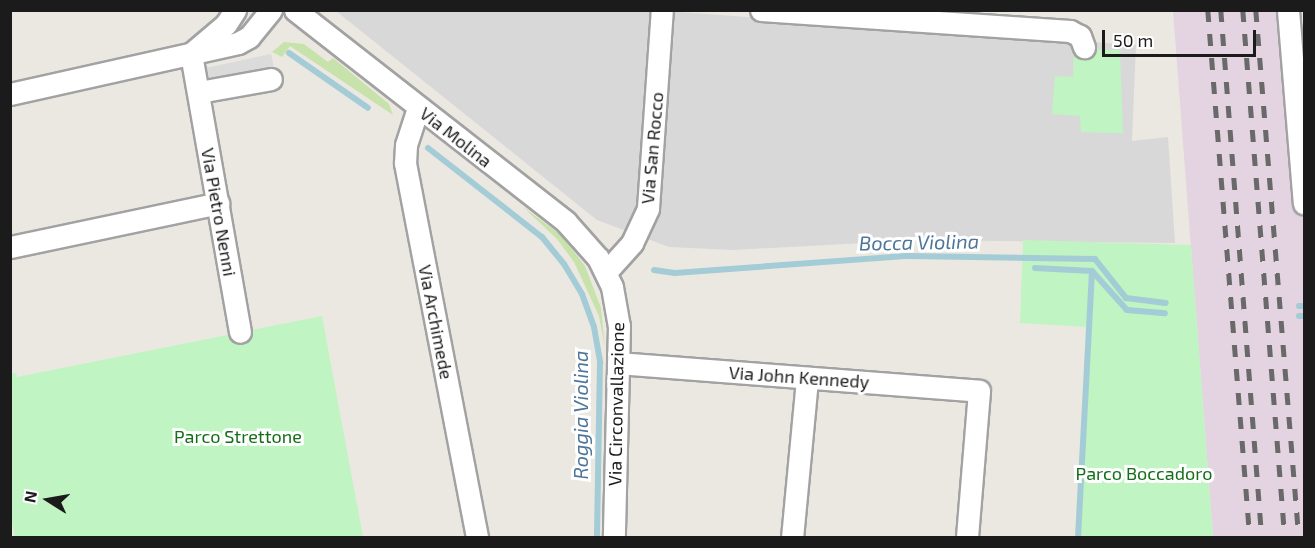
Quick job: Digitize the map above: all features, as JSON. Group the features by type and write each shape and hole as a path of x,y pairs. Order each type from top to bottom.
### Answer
{"street":[{"path":"191,54 226,24 235,10"},
{"path":"10,94 244,40 271,10"},
{"name":"Via Molina","path":"295,10 572,228 606,272"},
{"name":"Via San Rocco","path":"606,272 632,243 648,208 662,10"},
{"path":"761,10 1073,31 1080,36 1084,47"},
{"path":"1287,10 1305,203"},
{"name":"Via Pietro Nenni","path":"191,54 240,332"},
{"path":"199,92 271,79"},
{"name":"Via Archimede","path":"418,108 406,145 405,163 477,537"},
{"path":"10,247 218,202"},
{"name":"Via Circonvallazione","path":"606,272 618,310 614,537"},
{"name":"Via John Kennedy","path":"618,363 979,391 967,537"},
{"path":"792,537 807,378"}],"shaded area":[{"path":"336,11 665,11 1136,45 1132,141 1168,137 1175,243 920,240 733,250 669,247 597,220"},
{"path":"1173,11 1301,11 1304,55 1304,537 1213,537"},
{"path":"271,54 278,88 214,102 206,68"}],"green space":[{"path":"284,42 304,44 328,62 333,58 389,104 393,115 290,46 282,57 272,52"},
{"path":"1074,49 1120,50 1123,133 1081,132 1080,116 1052,114 1055,76 1073,77"},
{"path":"523,207 561,235 585,266 601,308 605,348 599,316 574,262 557,239"},
{"name":"Parco Boccadoro","path":"1023,240 1191,245 1213,537 1075,537 1088,327 1020,323"},
{"name":"Parco Strettone","path":"322,316 363,537 15,537 10,512 10,374 16,373 17,377"}],"waterway":[{"name":"Roggia Violina","path":"289,53 368,108"},
{"name":"Roggia Violina","path":"428,148 542,237 564,264 582,294 594,327 600,362 597,538"},
{"name":"Bocca Violina","path":"654,270 675,273 908,256 1095,259 1126,298 1166,303"},
{"path":"1035,268 1092,271 1127,310 1165,313"},
{"path":"1078,538 1092,271"},
{"name":"Bocca Violina","path":"1299,306 1304,306"},
{"path":"1299,316 1304,316"}],"railway":[{"path":"1208,10 1250,538"},
{"path":"1221,10 1262,538"},
{"path":"1243,10 1285,538"},
{"path":"1256,10 1299,538"}]}
